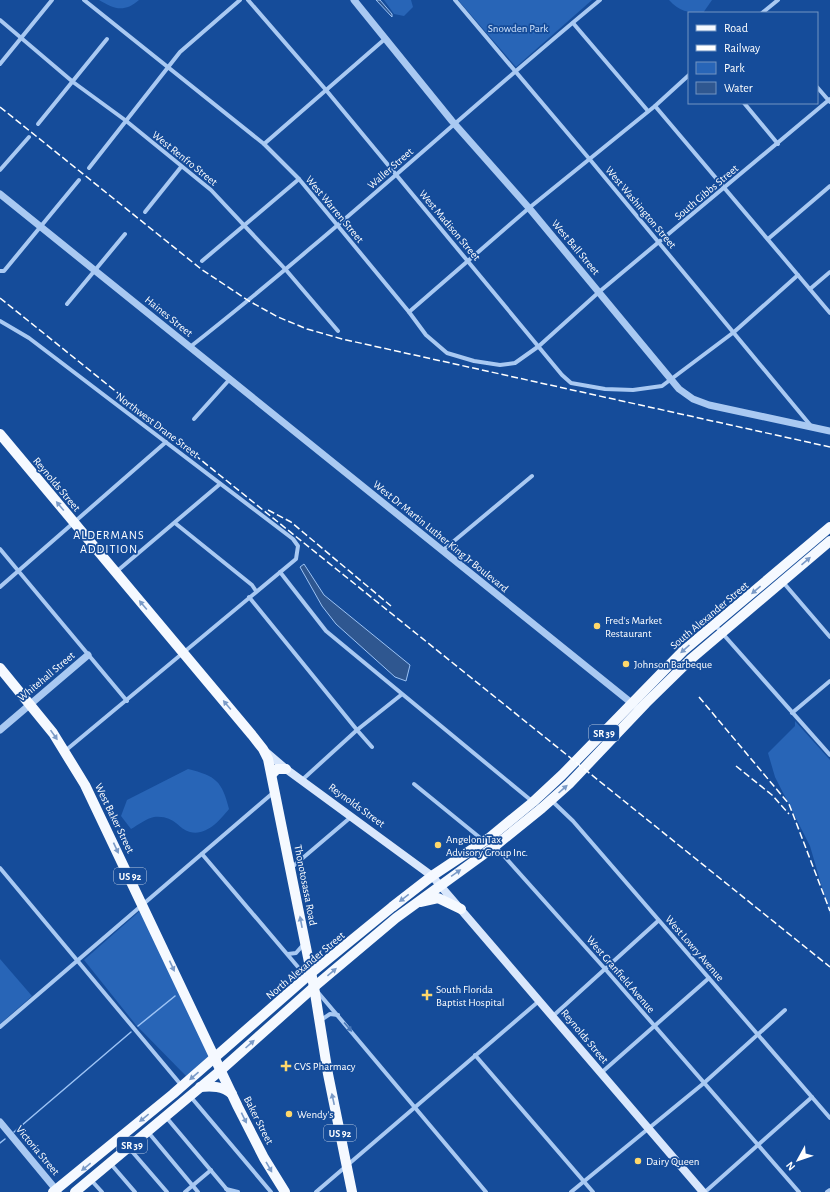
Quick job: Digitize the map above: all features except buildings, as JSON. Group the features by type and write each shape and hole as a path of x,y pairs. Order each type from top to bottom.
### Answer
{"main road":[{"name":"Reynolds Street","path":"0,434 263,749 286,768 432,876 440,884 704,1192"},
{"name":"South Alexander Street","path":"575,762 635,706 722,632 830,527"},
{"name":"South Alexander Street","path":"584,768 683,651 715,624 830,540"},
{"name":"West Baker Street","path":"0,668 30,704 65,752 95,804 215,1057"},
{"name":"Thonotosassa Road","path":"263,749 272,774 310,974 314,987 328,1074 352,1192"},
{"name":"North Alexander Street","path":"78,1191 221,1070 314,987 411,906 495,846 547,796 575,762"},
{"path":"272,774 277,768 286,768"},
{"name":"North Alexander Street","path":"547,796 584,768"},
{"name":"North Alexander Street","path":"56,1191 182,1086 310,974 432,876 538,805"},
{"path":"411,906 426,900 438,898 461,909"},
{"name":"Baker Street","path":"215,1057 264,1158 285,1192"},
{"path":"200,1087 215,1086 228,1090 232,1094"}],"street":[{"path":"0,64 52,0"},
{"name":"West Warren Street","path":"84,0 264,144 298,179 338,226 409,312 426,335 447,353 474,362 500,365 515,363 539,346"},
{"path":"89,168 125,120 180,52 240,0"},
{"name":"West Madison Street","path":"248,0 326,90 562,375 571,383 605,389 633,390 662,386 734,332 798,275"},
{"name":"West Ball Street","path":"354,0 455,123 529,208 679,389 693,399 709,405 830,431"},
{"name":"West Washington Street","path":"455,0 590,159 812,427"},
{"name":"Waller Street","path":"190,348 338,226 455,123 600,0"},
{"path":"763,12 778,0"},
{"name":"West Renfro Street","path":"0,20 73,82 125,120 211,190 286,270 338,331"},
{"path":"573,23 648,111"},
{"path":"38,124 107,38"},
{"path":"264,144 386,38"},
{"path":"409,312 529,208 655,106 688,76"},
{"path":"818,88 830,101"},
{"name":"South Gibbs Street","path":"539,346 599,292 830,101"},
{"path":"745,104 778,144"},
{"path":"655,106 726,188 830,313"},
{"path":"0,170 29,137"},
{"path":"144,212 181,167"},
{"path":"202,261 298,179"},
{"path":"2,271 41,227 79,180"},
{"path":"768,239 830,186"},
{"path":"0,194 95,269"},
{"path":"67,304 125,234"},
{"name":"Haines Street","path":"95,269 229,380"},
{"path":"810,289 830,272"},
{"name":"Northwest Drane Street","path":"0,322 29,338 292,539 298,546 296,558 280,572"},
{"path":"194,419 229,380"},
{"name":"West Dr Martin Luther King Jr Boulevard","path":"229,380 635,706"},
{"path":"0,587 166,442"},
{"path":"442,551 532,476"},
{"path":"116,573 220,484"},
{"path":"175,523 252,585 256,591"},
{"path":"0,550 126,701"},
{"path":"65,752 249,596 280,572 326,631 401,695 538,805"},
{"path":"779,578 830,637"},
{"path":"249,596 372,747"},
{"path":"715,624 830,755"},
{"name":"Whitehall Street","path":"0,730 88,655"},
{"path":"792,713 830,681"},
{"path":"302,780 357,730 401,695"},
{"name":"West Granfield Avenue","path":"414,784 484,841 495,846 606,970 799,1192"},
{"path":"0,1027 275,791"},
{"name":"West Lowry Avenue","path":"547,796 573,821 830,1118"},
{"path":"290,868 351,816"},
{"path":"202,854 298,967"},
{"path":"0,868 182,1086"},
{"path":"553,1016 606,970 658,921"},
{"path":"288,954 296,952 304,942"},
{"path":"601,1073 709,978"},
{"path":"314,987 486,1192"},
{"path":"316,1192 540,1001"},
{"path":"570,1192 704,1083 784,1010"},
{"path":"320,1021 329,1015 338,1015"},
{"path":"475,1055 593,1192"},
{"path":"189,1096 271,1192"},
{"path":"704,1192 812,1097"},
{"path":"165,1117 228,1190 238,1192"},
{"name":"Victoria Street","path":"0,1122 56,1191"},
{"path":"148,1132 198,1192"},
{"path":"129,1147 167,1192"},
{"path":"110,1163 135,1192"},
{"path":"186,1192 211,1170"},
{"path":"91,1180 102,1192"}],"green space":[{"path":"99,0 139,0 129,7 119,8 109,6"},
{"path":"384,0 411,0 413,7 404,16 394,14"},
{"name":"Snowden Park","path":"458,0 592,0 516,67"},
{"path":"669,0 712,0 704,12 688,12 676,7"},
{"path":"795,721 830,760 830,915 810,846 775,777 768,753 795,726"},
{"path":"188,769 211,777 220,786 224,792 229,809 222,818 202,832 196,833 186,830 167,818 161,817 148,819 131,829 121,816 127,800"},
{"path":"142,909 212,1056 188,1078 136,1025 84,960"},
{"path":"0,959 32,996 0,1024"}],"water":[{"path":"376,0 380,0 392,14 392,17"},
{"path":"304,564 324,595 410,665 406,681 395,677 336,624 322,606 300,567"}],"waterway":[{"path":"138,1026 175,996"},
{"path":"14,1132 131,1032"},
{"path":"0,1143 5,1139"}],"railway":[{"path":"0,107 201,269 249,301 278,317 307,329 342,339 830,447"},
{"path":"0,298 830,967"},
{"path":"268,510 291,522 391,606"},
{"path":"699,697 789,804 830,911"},
{"path":"736,766 772,795 789,814"}],"place":[{"name":"Fred's Market Restaurant","path":"597,626"},
{"name":"Johnson Barbeque","path":"626,664"},
{"name":"Angeloni Tax Advisory Group Inc.","path":"438,845"},
{"name":"South Florida Baptist Hospital","path":"427,995"},
{"name":"CVS Pharmacy","path":"286,1066"},
{"name":"Wendy's","path":"289,1114"},
{"name":"Dairy Queen","path":"638,1161"}],"district":[{"name":"ALDERMANS ADDITION","path":"109,542"}]}
